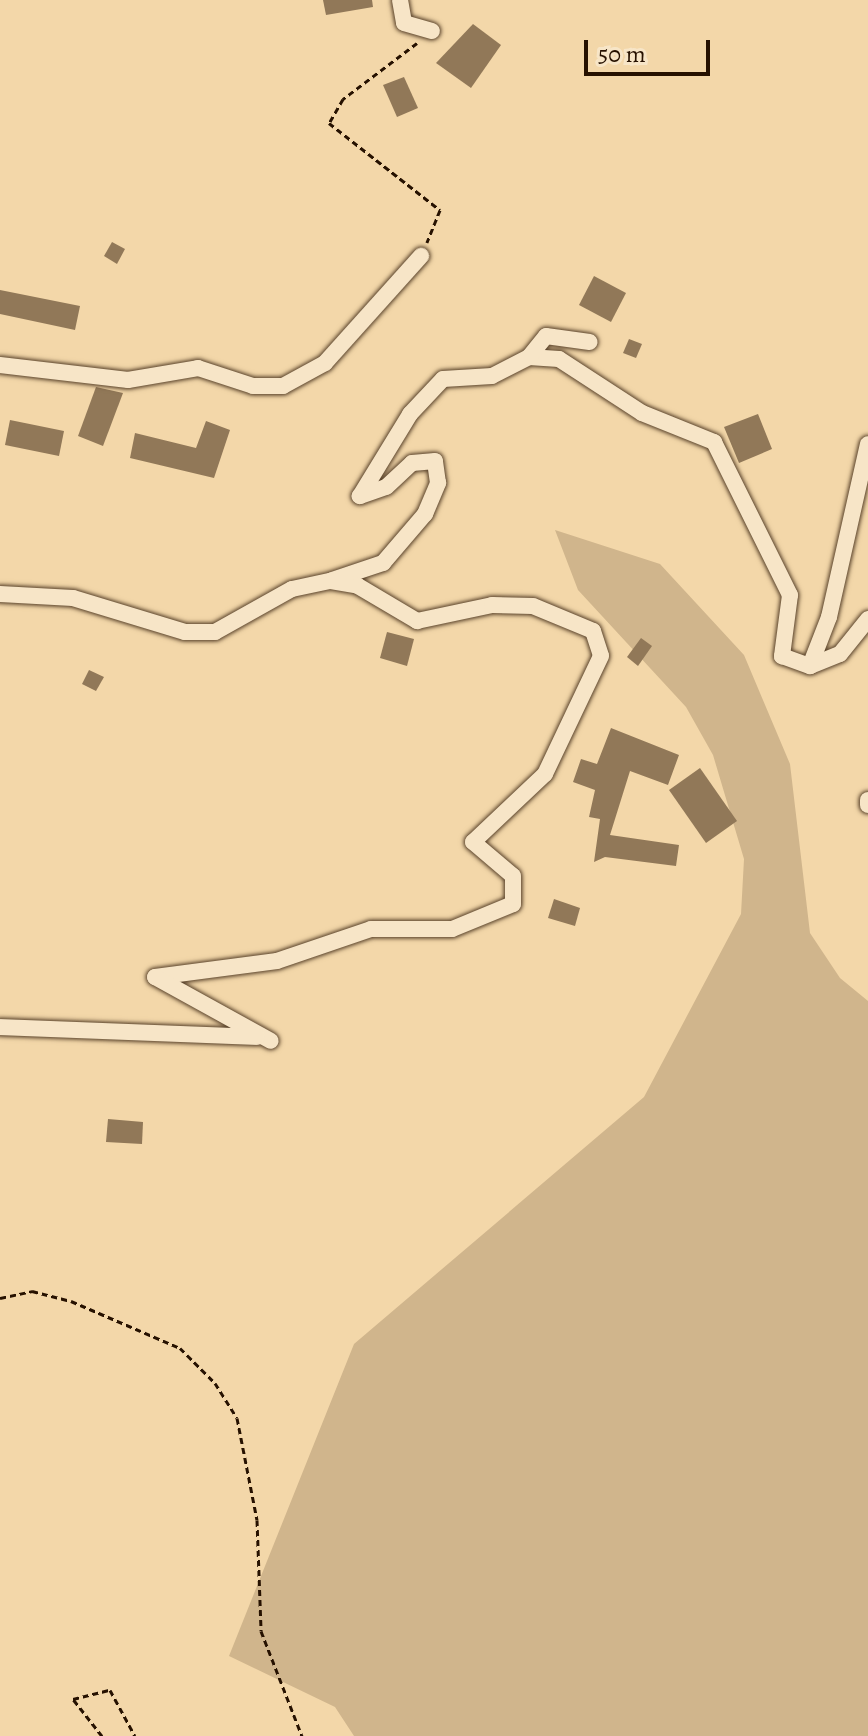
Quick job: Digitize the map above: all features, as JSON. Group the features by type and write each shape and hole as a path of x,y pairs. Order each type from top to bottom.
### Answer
{"street":[{"path":"400,0 404,23 432,31"},
{"path":"0,365 128,380 198,368 253,386 283,386 325,363 421,256"},
{"path":"0,594 73,598 185,632 215,632 292,589 331,581 383,563 425,514 438,483 435,461 412,463 386,487 360,496 410,414 443,379 492,376 529,357 546,336 590,342"},
{"path":"529,357 559,359 642,413 714,442 790,595 782,656 810,666 840,654 868,619"},
{"path":"810,666 829,617 868,444"},
{"path":"0,1027 245,1034 271,1041 155,977 277,961 371,929 452,929 513,904 513,876 473,842 545,774 601,656 593,631 533,606 492,605 417,621 358,586 331,581"}],"path":[{"path":"421,256 440,210 329,123 343,99 432,31"},
{"path":"0,1298 32,1291 71,1301 180,1348 215,1383 237,1418 257,1520 261,1631 299,1735"},
{"path":"102,1736 73,1699 110,1690 135,1736"}],"shaded area":[{"path":"555,530 660,564 744,655 790,764 810,933 840,978 868,1001 868,1736 354,1736 335,1707 229,1656 354,1344 644,1097 741,914 744,859 713,755 686,707 578,590"}],"building":[{"path":"323,0 372,0 373,7 326,15"},
{"path":"473,24 501,45 471,88 436,63"},
{"path":"404,77 418,108 397,117 383,85"},
{"path":"112,242 125,249 117,264 104,256"},
{"path":"594,276 626,293 611,322 579,305"},
{"path":"0,290 80,306 75,330 0,314"},
{"path":"629,339 642,344 636,358 623,353"},
{"path":"96,387 123,393 103,446 78,436"},
{"path":"758,414 772,449 739,463 724,427"},
{"path":"10,420 64,431 59,456 5,445"},
{"path":"206,421 230,430 214,478 130,458 135,433 196,448"},
{"path":"387,632 414,639 407,666 380,658"},
{"path":"641,638 652,646 638,666 627,657"},
{"path":"89,670 104,677 96,691 82,684"},
{"path":"611,728 679,755 668,785 630,771 610,835 679,845 676,866 605,857 594,862 600,819 589,817 595,790 573,782 581,759 597,764"},
{"path":"700,768 737,821 706,843 669,790"},
{"path":"554,899 580,908 575,926 548,918"},
{"path":"108,1119 143,1122 142,1144 106,1142"}]}
